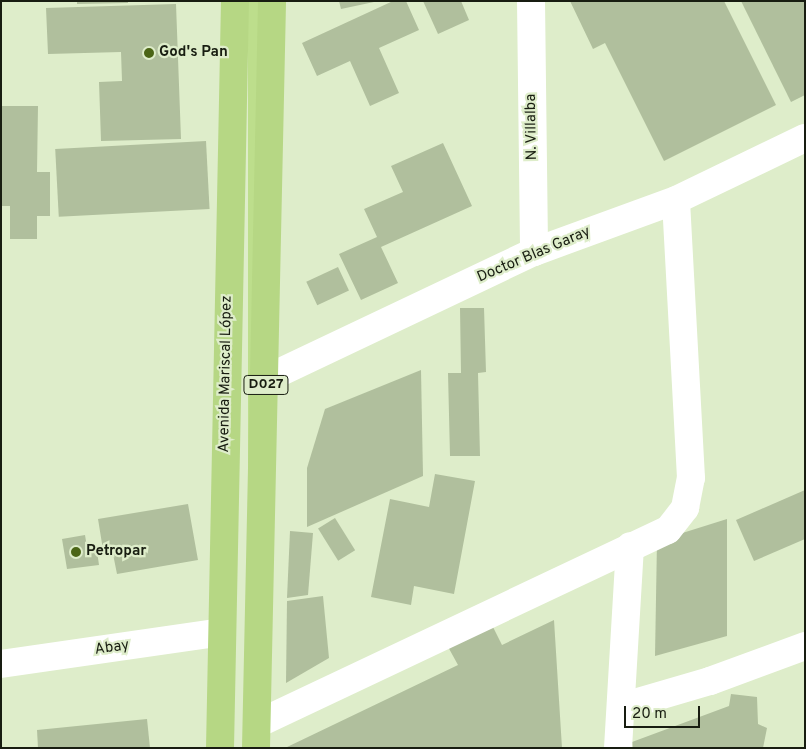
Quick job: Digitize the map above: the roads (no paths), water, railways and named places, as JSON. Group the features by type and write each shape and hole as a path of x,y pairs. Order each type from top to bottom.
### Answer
{"highway":[{"name":"Avenida Mariscal López","path":"220,748 234,1"},
{"name":"D027","path":"257,736 266,379 272,1"}],"street":[{"name":"N. Villalba","path":"531,1 534,252"},
{"name":"Doctor Blas Garay","path":"266,379 534,252 676,200 805,138"},
{"path":"257,736 630,546 668,530 685,508 691,478 676,200"},
{"path":"618,748 630,546"},
{"name":"Abay","path":"1,664 222,632"},
{"path":"621,707 710,681 805,646"}],"place":[{"name":"God's Pan","path":"149,53"},
{"name":"Petropar","path":"76,552"}]}
